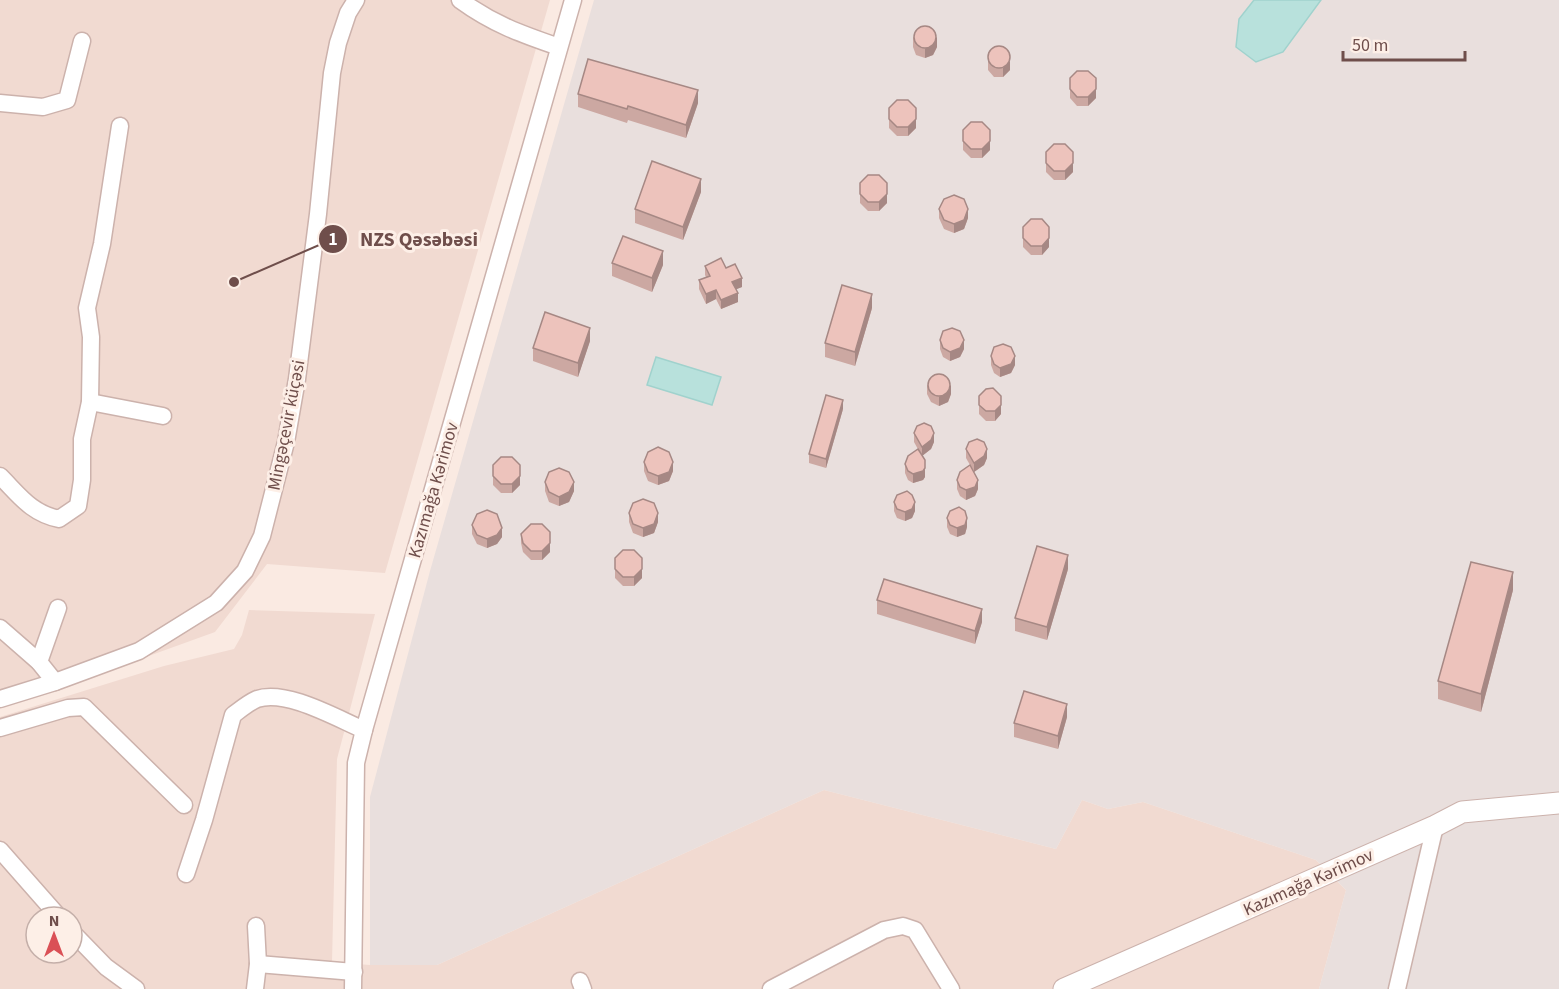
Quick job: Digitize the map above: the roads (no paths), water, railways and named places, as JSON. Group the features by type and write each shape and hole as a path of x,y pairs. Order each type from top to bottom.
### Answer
{"street":[{"name":"Mingəçevir küçəsi","path":"0,699 139,651 216,603 245,571 262,536 286,442 297,379 318,214 332,73 338,43 348,13 356,0"},
{"path":"460,0 482,16 509,30 559,47"},
{"name":"Kazımağa Kərimov","path":"353,989 356,763 573,0"},
{"path":"0,103 43,107 67,100 82,41"},
{"path":"0,476 29,506 44,515 60,519 78,506 82,480 82,439 90,402 91,337 87,308 102,244 120,126"},
{"path":"90,402 163,416"},
{"path":"39,662 58,608"},
{"path":"0,628 39,662 54,682"},
{"path":"186,874 204,820 233,715 245,705 259,698 288,697 364,730"},
{"path":"0,728 68,708 84,707 184,805"},
{"name":"Kazımağa Kərimov","path":"1064,989 1436,826 1462,812 1559,803"},
{"path":"1397,989 1436,826"},
{"path":"0,850 48,905"},
{"path":"255,989 258,964 256,926"},
{"path":"771,989 884,930 903,926 915,930 951,989"},
{"path":"84,944 119,983 136,989"},
{"path":"258,964 354,972"}],"water":[{"path":"1254,0 1321,0 1283,52 1256,62 1236,47 1239,19"},
{"path":"656,357 721,377 712,405 647,385"}],"place":[{"name":"NZS Qəsəbəsi","path":"234,282"}]}
